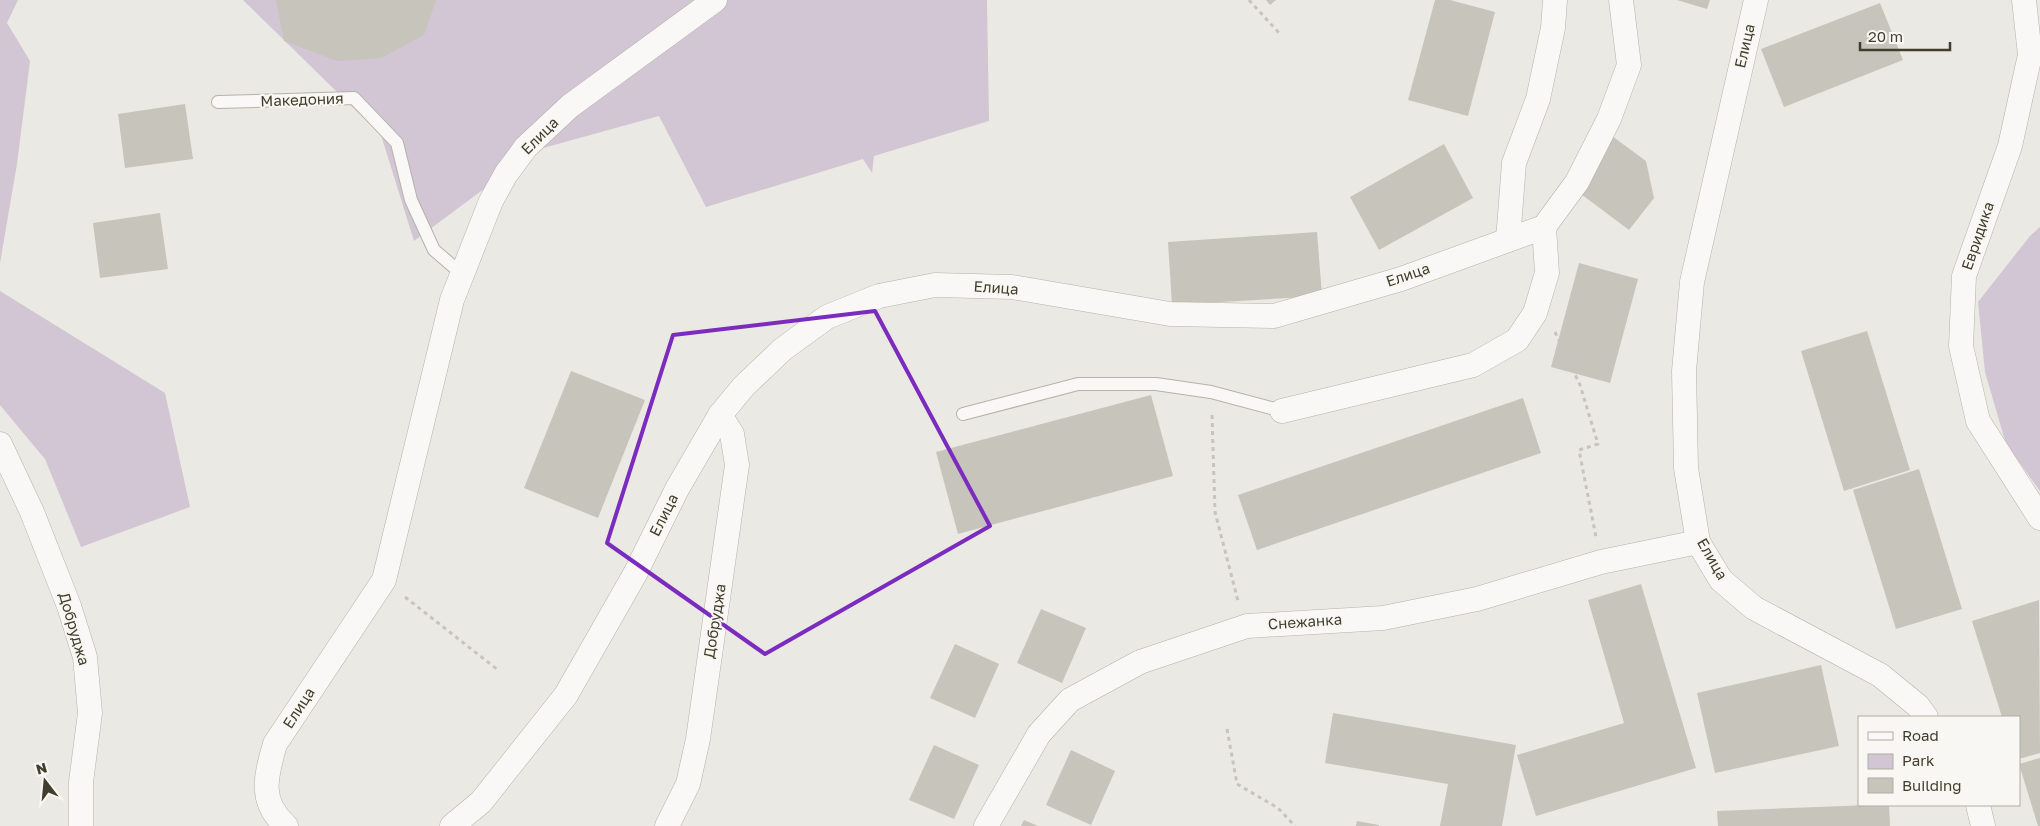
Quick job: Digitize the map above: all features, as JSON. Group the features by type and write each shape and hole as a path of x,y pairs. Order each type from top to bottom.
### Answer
{"street":[{"name":"Елица","path":"286,826 277,817 267,796 266,775 275,744 384,580 452,300 491,201 506,174 526,147 570,106 715,0"},
{"path":"1508,240 1514,163 1538,99 1553,28 1555,0"},
{"path":"1282,410 1473,365 1517,340 1535,313 1547,273 1544,227 1581,174 1609,120 1629,65 1621,0"},
{"name":"Елица","path":"1756,0 1692,282 1684,371 1685,458 1698,542 1721,580 1754,608 1880,675 1918,706 1925,716"},
{"name":"Евридика","path":"2024,0 2030,55 2010,146 1964,276 1961,346 1978,421 2040,518"},
{"name":"Елица","path":"452,826 481,802 566,695 635,574 677,489 720,415 744,386 783,348 827,317 879,296 935,285 1012,287 1170,314 1274,316 1401,278 1544,227"},
{"name":"Добруджа","path":"668,826 688,784 698,739 736,474 737,465 732,434 720,415"},
{"name":"Добруджа","path":"0,444 32,512 69,606 85,656 90,713 81,782 81,826"},
{"name":"Снежанка","path":"986,826 1039,734 1070,700 1140,662 1247,626 1382,618 1477,599 1601,562 1698,542"},
{"path":"1978,806 1983,826"}],"lane":[{"name":"Македония","path":"218,102 354,98 397,143 411,200 434,250 462,274"},
{"path":"963,414 1078,384 1156,384 1211,392 1282,410"}],"path":[{"path":"1249,0 1280,34"},
{"path":"1535,313 1554,329 1580,385 1598,444 1579,450 1601,562"},
{"path":"1211,392 1215,512 1238,598"},
{"path":"417,606 498,670"},
{"path":"1227,729 1237,784 1278,808 1296,826"}],"highlighted area":[{"path":"875,311 990,526 765,654 607,543 673,335"}],"green space":[{"path":"0,0 18,0 7,23 30,61 17,164 0,263"},
{"path":"243,0 987,0 989,121 874,156 872,173 863,159 706,207 659,116 536,150 414,241 381,135"},
{"path":"2040,227 2040,491 2006,444 1985,372 1978,302 2030,236"},
{"path":"0,291 165,393 190,507 81,547 45,459 0,405"}],"building":[{"path":"276,0 436,0 424,35 381,58 337,61 284,41"},
{"path":"1266,0 1276,0 1270,5"},
{"path":"1435,0 1450,0 1495,12 1468,116 1408,100"},
{"path":"1677,0 1710,0 1707,9"},
{"path":"1880,3 1903,60 1784,107 1761,49"},
{"path":"185,104 193,159 125,168 118,114"},
{"path":"1612,136 1646,161 1654,198 1629,230 1573,188"},
{"path":"1444,144 1473,198 1379,250 1350,197"},
{"path":"160,213 168,269 100,278 93,223"},
{"path":"1317,232 1322,296 1172,305 1168,242"},
{"path":"1579,263 1638,279 1610,383 1551,367"},
{"path":"1867,331 1910,470 1844,491 1801,351"},
{"path":"571,371 645,400 598,518 524,488"},
{"path":"1151,395 1173,476 958,534 936,452"},
{"path":"1523,398 1541,453 1257,550 1238,495"},
{"path":"1919,469 1962,609 1896,629 1853,490"},
{"path":"1641,584 1696,768 1536,816 1517,755 1624,723 1588,600"},
{"path":"2039,600 2040,753 2020,759 2020,716 2002,716 1972,621"},
{"path":"1041,609 1086,628 1062,683 1017,663"},
{"path":"955,644 999,664 975,718 930,698"},
{"path":"1821,665 1839,746 1715,773 1697,693"},
{"path":"1333,713 1516,745 1502,826 1440,826 1448,784 1325,763"},
{"path":"934,745 979,765 954,819 909,800"},
{"path":"1071,750 1115,771 1091,825 1046,805"},
{"path":"2040,758 2040,826 2038,826 2020,764"},
{"path":"1889,806 1890,826 1718,826 1717,811"},
{"path":"1024,820 1038,826 1021,826"},
{"path":"1357,821 1379,825 1379,826 1356,826"}]}
